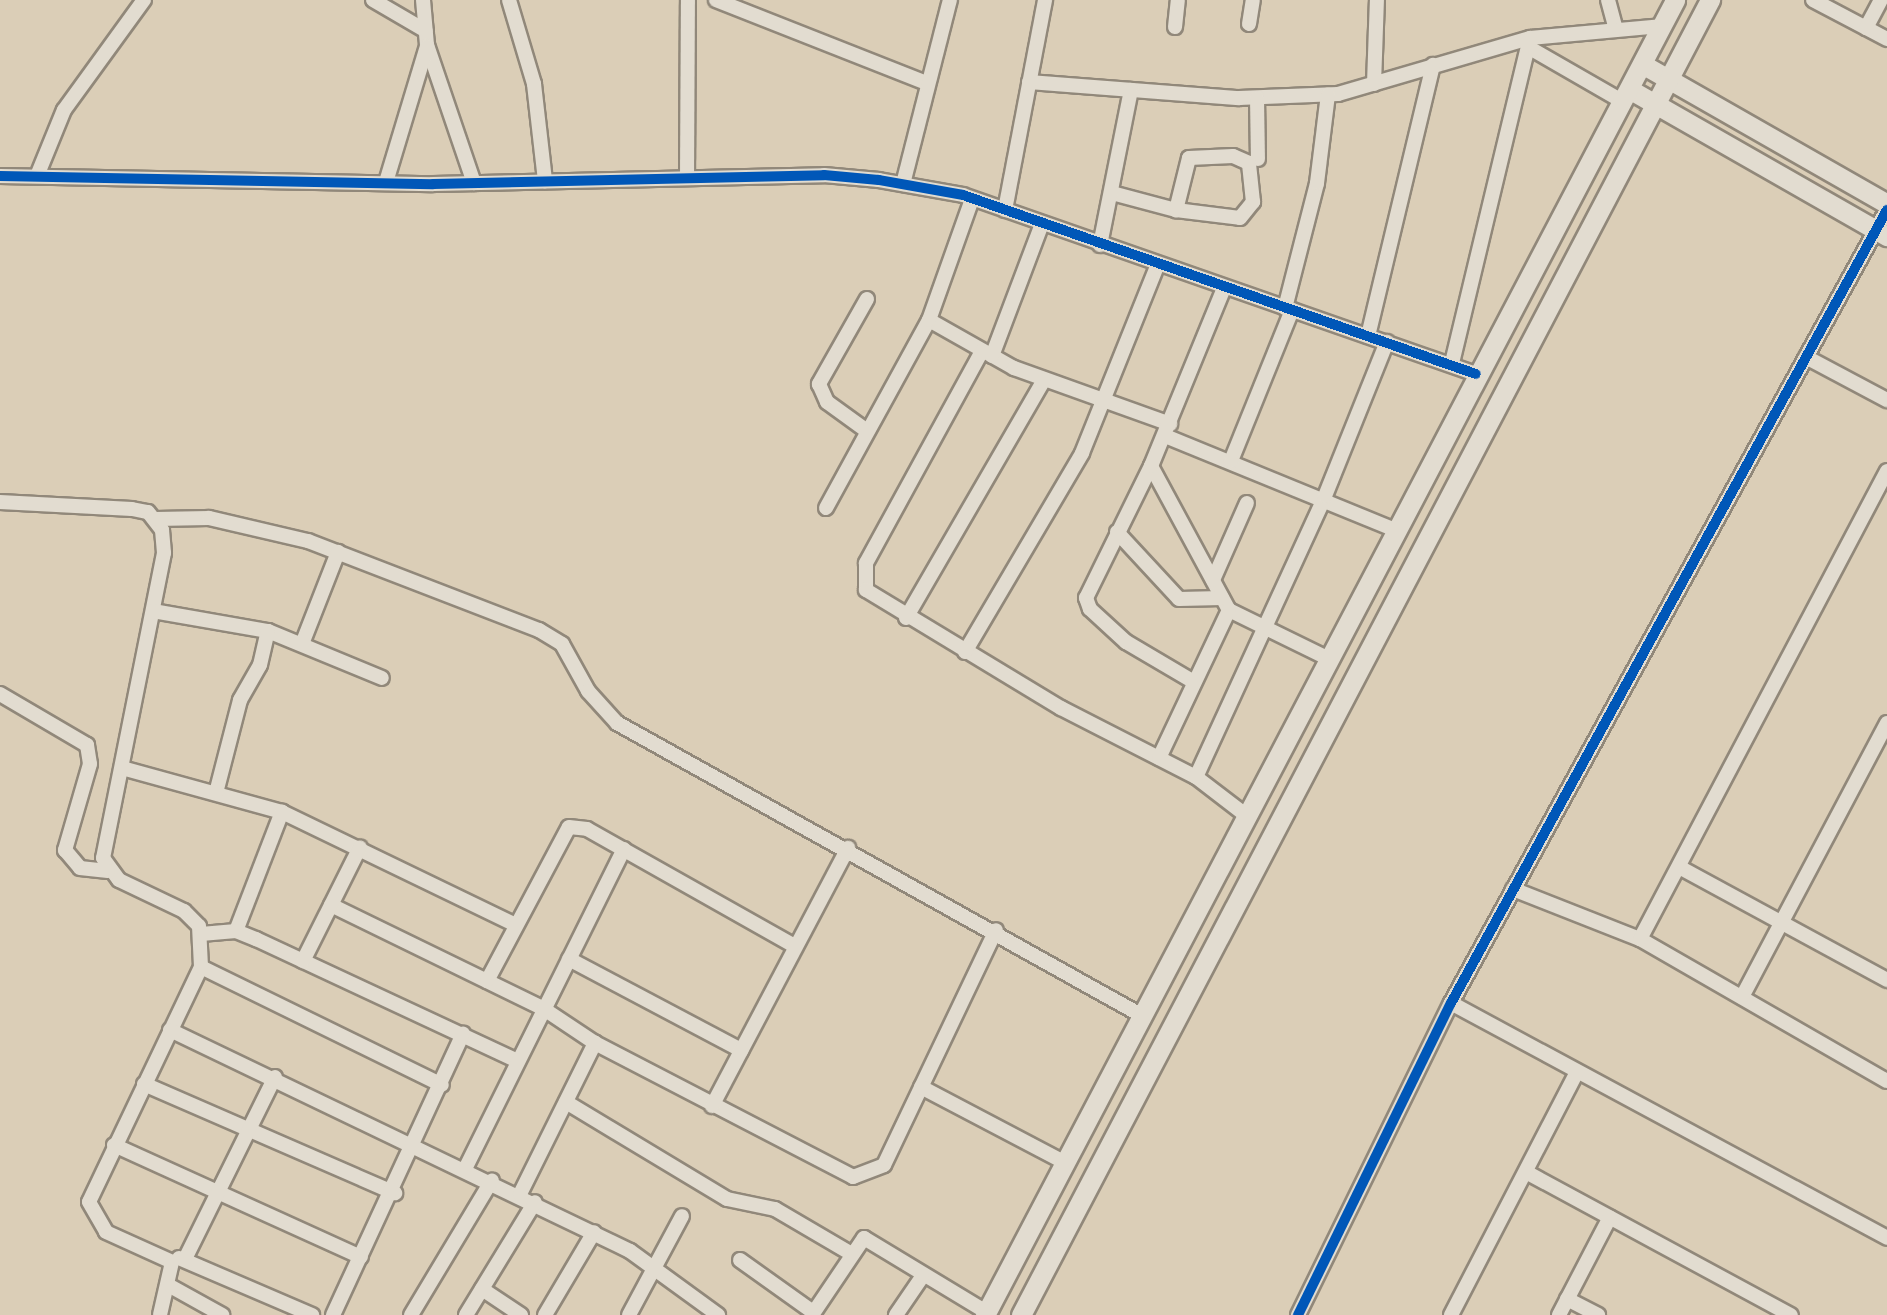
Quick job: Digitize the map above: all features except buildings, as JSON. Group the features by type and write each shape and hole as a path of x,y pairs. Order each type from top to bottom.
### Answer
{"main road":[{"path":"986,1314 1243,813 1398,531 1476,374 1675,0"},
{"path":"1021,1315 1199,968 1372,646 1710,0"},
{"path":"1642,64 1887,204"},
{"path":"1625,95 1655,105 1881,233"},
{"path":"1344,630 1372,646"},
{"path":"1189,916 1204,929 1220,928"},
{"path":"1171,953 1199,968"},
{"path":"1015,1257 1044,1270"}],"street":[{"path":"37,176 64,110 144,0"},
{"path":"373,0 426,38"},
{"path":"423,0 426,38 474,183"},
{"path":"509,0 534,84 545,181"},
{"path":"687,178 688,0"},
{"path":"716,0 924,82"},
{"path":"1005,211 1045,0"},
{"path":"1174,27 1178,0"},
{"path":"1249,24 1253,0"},
{"path":"1374,84 1377,0"},
{"path":"1608,0 1615,27"},
{"path":"1813,0 1887,39"},
{"path":"1866,28 1881,0"},
{"path":"903,184 944,1"},
{"path":"1029,82 1257,98 1328,95 1433,65 1529,42 1615,27 1662,26"},
{"path":"386,182 426,38"},
{"path":"1529,42 1625,95"},
{"path":"1452,363 1529,42"},
{"path":"1368,336 1433,65"},
{"path":"1100,245 1131,90"},
{"path":"1231,461 1289,309 1317,183 1328,95"},
{"path":"1257,98 1258,159"},
{"path":"1112,193 1176,210 1240,218 1253,202 1250,163 1233,156 1189,158 1176,210"},
{"path":"0,177 474,183 824,175 903,184 972,198 1157,266 1452,363 1476,374"},
{"path":"826,508 929,320 972,198"},
{"path":"1298,1315 1451,1003 1806,357 1881,233 1887,210"},
{"path":"1042,224 987,354 862,575 866,590 906,618 965,652 1196,777 1243,813"},
{"path":"965,652 1056,502 1106,402 1157,266"},
{"path":"1194,682 1126,642 1090,609 1088,586 1151,466 1224,288"},
{"path":"867,299 819,384 827,402 867,431"},
{"path":"929,320 987,354 1044,380 1106,402 1231,461 1325,496 1398,531"},
{"path":"1196,777 1325,496 1387,342"},
{"path":"1806,357 1887,400"},
{"path":"906,618 1044,380"},
{"path":"1151,466 1225,604 1194,682 1159,758"},
{"path":"1640,939 1887,471"},
{"path":"0,502 132,509 156,519 209,519 338,552 539,630 562,644 588,691 617,723 996,930 1139,1014"},
{"path":"1213,580 1247,503"},
{"path":"108,871 105,842 164,553 156,519"},
{"path":"1116,532 1179,599 1225,604 1265,628 1329,659"},
{"path":"302,644 338,552"},
{"path":"153,611 268,631 382,678"},
{"path":"216,793 240,700 260,665 268,631"},
{"path":"0,694 87,745 90,764 65,850 80,868 108,871 184,911 201,934 201,967 94,1187 90,1213 106,1232 168,1256 185,1259 313,1315"},
{"path":"1742,998 1887,723"},
{"path":"122,768 282,811 514,924"},
{"path":"236,931 282,811"},
{"path":"486,981 514,924 569,827 624,849 795,946"},
{"path":"303,961 360,847"},
{"path":"712,1106 848,848"},
{"path":"466,1167 624,849"},
{"path":"1679,867 1887,980"},
{"path":"1513,889 1640,939 1887,1081"},
{"path":"331,905 544,1009 594,1043 853,1177 884,1165 996,930"},
{"path":"201,934 236,931 518,1061"},
{"path":"569,958 741,1050"},
{"path":"201,967 442,1085"},
{"path":"1451,1003 1887,1238"},
{"path":"170,1030 466,1167 594,1232 655,1266 718,1315"},
{"path":"333,1315 395,1193 463,1034"},
{"path":"520,1194 594,1043"},
{"path":"1451,1315 1577,1072"},
{"path":"185,1259 275,1077"},
{"path":"144,1084 395,1193"},
{"path":"921,1087 1064,1162"},
{"path":"566,1102 727,1199 775,1209 850,1253"},
{"path":"114,1145 361,1257"},
{"path":"1525,1172 1785,1313"},
{"path":"411,1315 492,1180"},
{"path":"466,1315 535,1202"},
{"path":"629,1315 682,1216"},
{"path":"1559,1315 1610,1217"},
{"path":"545,1315 594,1232"},
{"path":"740,1260 812,1314 850,1253 864,1238 922,1277 986,1314"},
{"path":"160,1315 170,1286 168,1256"},
{"path":"896,1315 922,1277"},
{"path":"170,1286 222,1315"},
{"path":"482,1289 521,1315"},
{"path":"1567,1299 1598,1315"}],"cycle path":[{"path":"0,176 433,184 824,175 879,180 963,195 1476,374"},
{"path":"1298,1315 1451,1003 1887,210"}]}
